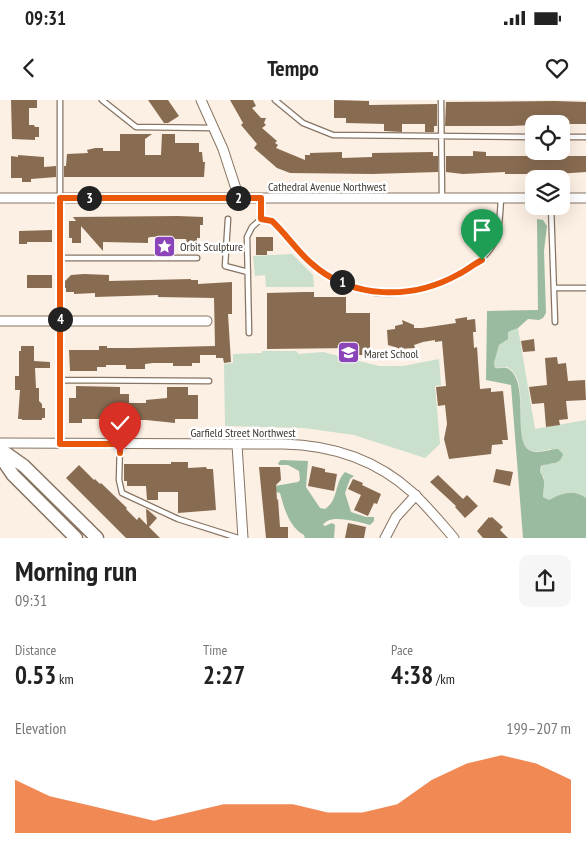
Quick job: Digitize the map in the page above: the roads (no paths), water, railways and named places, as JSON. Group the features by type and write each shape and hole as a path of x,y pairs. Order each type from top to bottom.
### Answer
{"main road":[{"path":"0,449 24,466 97,538"},
{"path":"0,456 12,475 76,538"}],"street":[{"path":"201,100 214,128 240,198"},
{"name":"Cathedral Avenue Northwest","path":"0,198 525,198"},
{"path":"570,198 586,198"},
{"path":"0,321 207,321"},
{"name":"Garfield Street Northwest","path":"0,444 307,445 343,453 385,472 416,495 454,538"},
{"path":"237,445 243,538"},
{"path":"385,538 396,517 416,495"}],"lane":[{"path":"60,100 60,444"},
{"path":"102,100 136,128 214,128"},
{"path":"275,100 302,123 333,135 525,137"},
{"path":"441,100 442,198"},
{"path":"570,137 586,137"},
{"path":"249,333 247,237 252,227 261,219 261,198"},
{"path":"261,219 272,221 312,264 331,278 377,293 402,292 432,285 458,275 482,260 494,243 499,225 501,198"},
{"path":"551,215 555,322"},
{"path":"228,219 225,266 248,272"},
{"path":"60,258 197,258"},
{"path":"554,288 586,288"},
{"path":"60,380 209,381"},
{"path":"120,444 122,493 178,519 238,538"}],"place":[{"name":"Orbit Sculpture","path":"164,246"},
{"name":"Maret School","path":"348,353"}]}
